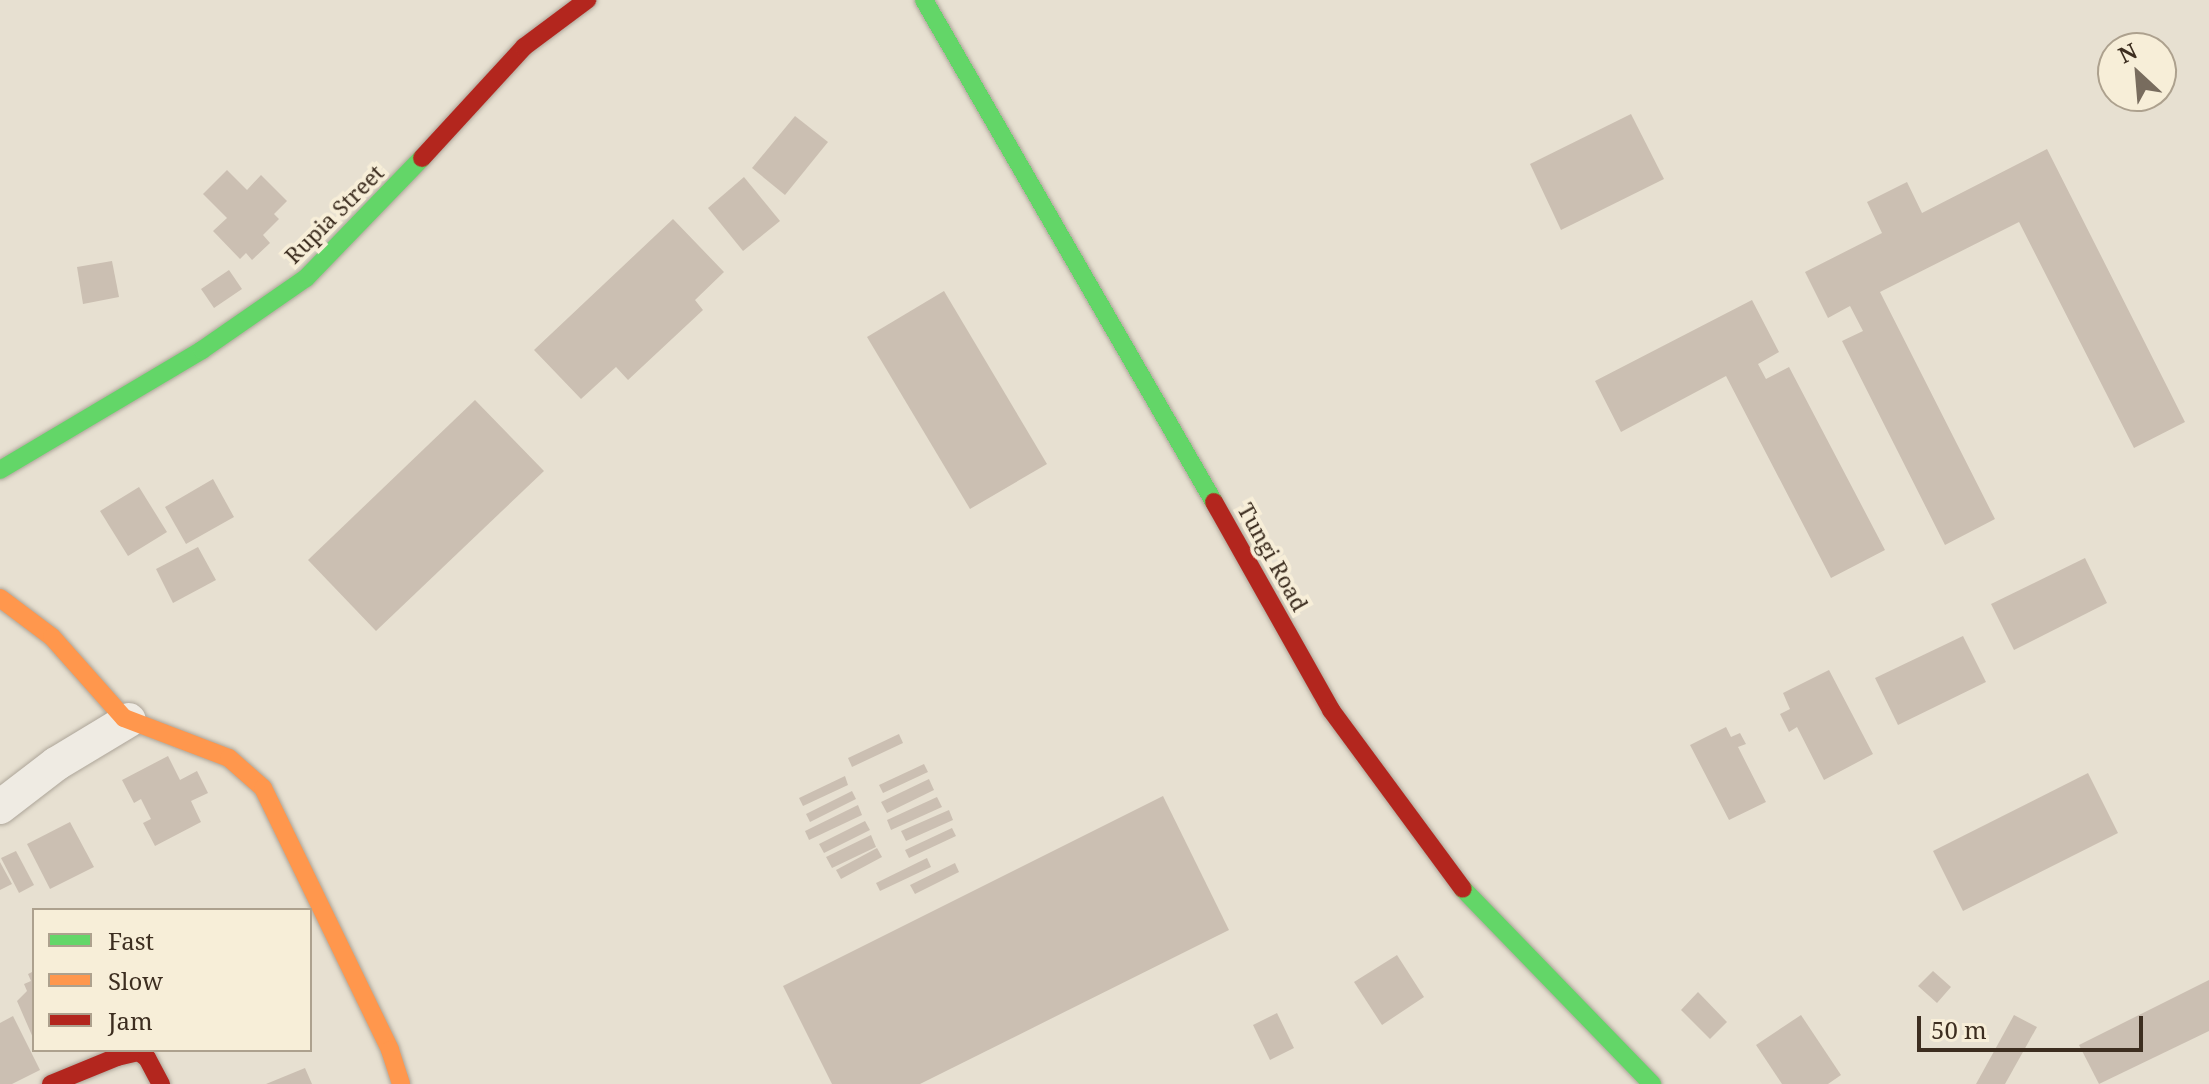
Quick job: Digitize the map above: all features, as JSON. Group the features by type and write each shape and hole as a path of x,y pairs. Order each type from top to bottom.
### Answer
{"street":[{"name":"Rupia Street","path":"0,470 202,350 306,278 524,47 587,0"},
{"name":"Tungi Road","path":"924,0 1161,407 1331,710 1475,905 1652,1084"},
{"path":"0,598 52,637 129,720 229,758 263,788 390,1050 401,1084"},
{"path":"0,807 56,764 129,720"},
{"path":"51,1084 117,1057 139,1052 147,1058 161,1084"}],"building":[{"path":"1631,114 1664,179 1561,230 1530,164"},
{"path":"795,116 828,142 785,195 752,168"},
{"path":"2047,149 2185,422 2134,448 2019,222 1880,292 1995,519 1945,545 1842,341 1863,331 1850,306 1828,318 1805,272 1882,233 1867,202 1907,182 1922,213"},
{"path":"227,170 247,190 261,175 287,201 274,214 279,219 263,235 270,243 252,260 246,253 240,259 213,231 227,218 203,194"},
{"path":"744,177 780,221 743,251 708,208"},
{"path":"673,219 724,272 695,300 703,310 628,380 616,367 581,399 534,350"},
{"path":"112,261 119,297 83,304 77,267"},
{"path":"229,270 242,289 214,308 201,289"},
{"path":"944,291 1047,464 970,509 867,337"},
{"path":"1752,300 1779,352 1758,364 1766,379 1789,367 1885,550 1831,578 1726,376 1621,432 1595,381"},
{"path":"475,400 544,471 376,631 308,560"},
{"path":"213,479 234,517 186,544 165,507"},
{"path":"139,487 167,532 128,556 100,511"},
{"path":"198,547 216,580 173,603 156,569"},
{"path":"2085,558 2107,603 2014,650 1991,604"},
{"path":"1963,636 1986,682 1898,725 1875,678"},
{"path":"1829,670 1873,754 1824,780 1797,727 1789,732 1780,714 1790,709 1783,693"},
{"path":"1726,727 1731,737 1740,733 1746,744 1738,747 1766,802 1729,820 1690,745"},
{"path":"899,734 903,743 852,767 848,758"},
{"path":"168,756 180,780 197,771 208,793 191,801 201,822 155,846 143,823 151,819 141,799 134,803 122,780"},
{"path":"924,764 928,772 883,793 879,785"},
{"path":"2088,773 2118,833 1963,911 1933,851"},
{"path":"845,776 848,785 803,806 799,798"},
{"path":"929,779 934,790 887,813 881,802"},
{"path":"852,791 856,799 810,822 806,814"},
{"path":"1163,796 1229,930 920,1084 832,1084 783,986"},
{"path":"937,797 942,807 891,830 887,820"},
{"path":"858,805 862,815 809,840 805,831"},
{"path":"949,810 953,820 906,841 901,831"},
{"path":"865,821 870,830 824,853 819,844"},
{"path":"70,822 94,867 50,889 27,844"},
{"path":"952,828 956,836 909,858 905,850"},
{"path":"871,835 876,847 832,868 826,857"},
{"path":"877,848 882,857 841,879 836,870"},
{"path":"16,851 34,885 19,893 1,858"},
{"path":"927,858 931,867 880,891 876,883"},
{"path":"0,862 12,884 0,890"},
{"path":"955,863 959,872 915,894 910,885"},
{"path":"1397,955 1424,997 1382,1025 1354,982"},
{"path":"1933,971 1951,987 1937,1003 1918,986"},
{"path":"32,972 32,1035 17,1001 27,991 24,984 31,981 28,974"},
{"path":"2209,980 2209,1031 2099,1084 2079,1045"},
{"path":"1698,992 1727,1022 1710,1039 1681,1010"},
{"path":"1277,1013 1294,1048 1270,1060 1253,1025"},
{"path":"1801,1015 1841,1075 1828,1084 1782,1084 1756,1045"},
{"path":"2014,1015 2037,1027 2005,1084 1976,1084"},
{"path":"13,1016 40,1070 12,1084 0,1084 0,1023"},
{"path":"305,1068 312,1084 266,1084"}],"traffic: fast":[{"path":"924,0 1214,502"},
{"path":"0,470 202,350 306,278 422,158"},
{"path":"1463,889 1652,1084"}],"traffic: slow":[{"path":"0,598 52,637 124,718 229,758 263,788 390,1050 401,1084"}],"traffic: jam":[{"path":"422,158 524,47 587,0"},
{"path":"1214,502 1331,710 1463,889"},
{"path":"51,1084 117,1057 139,1052 147,1058 161,1084"}]}
